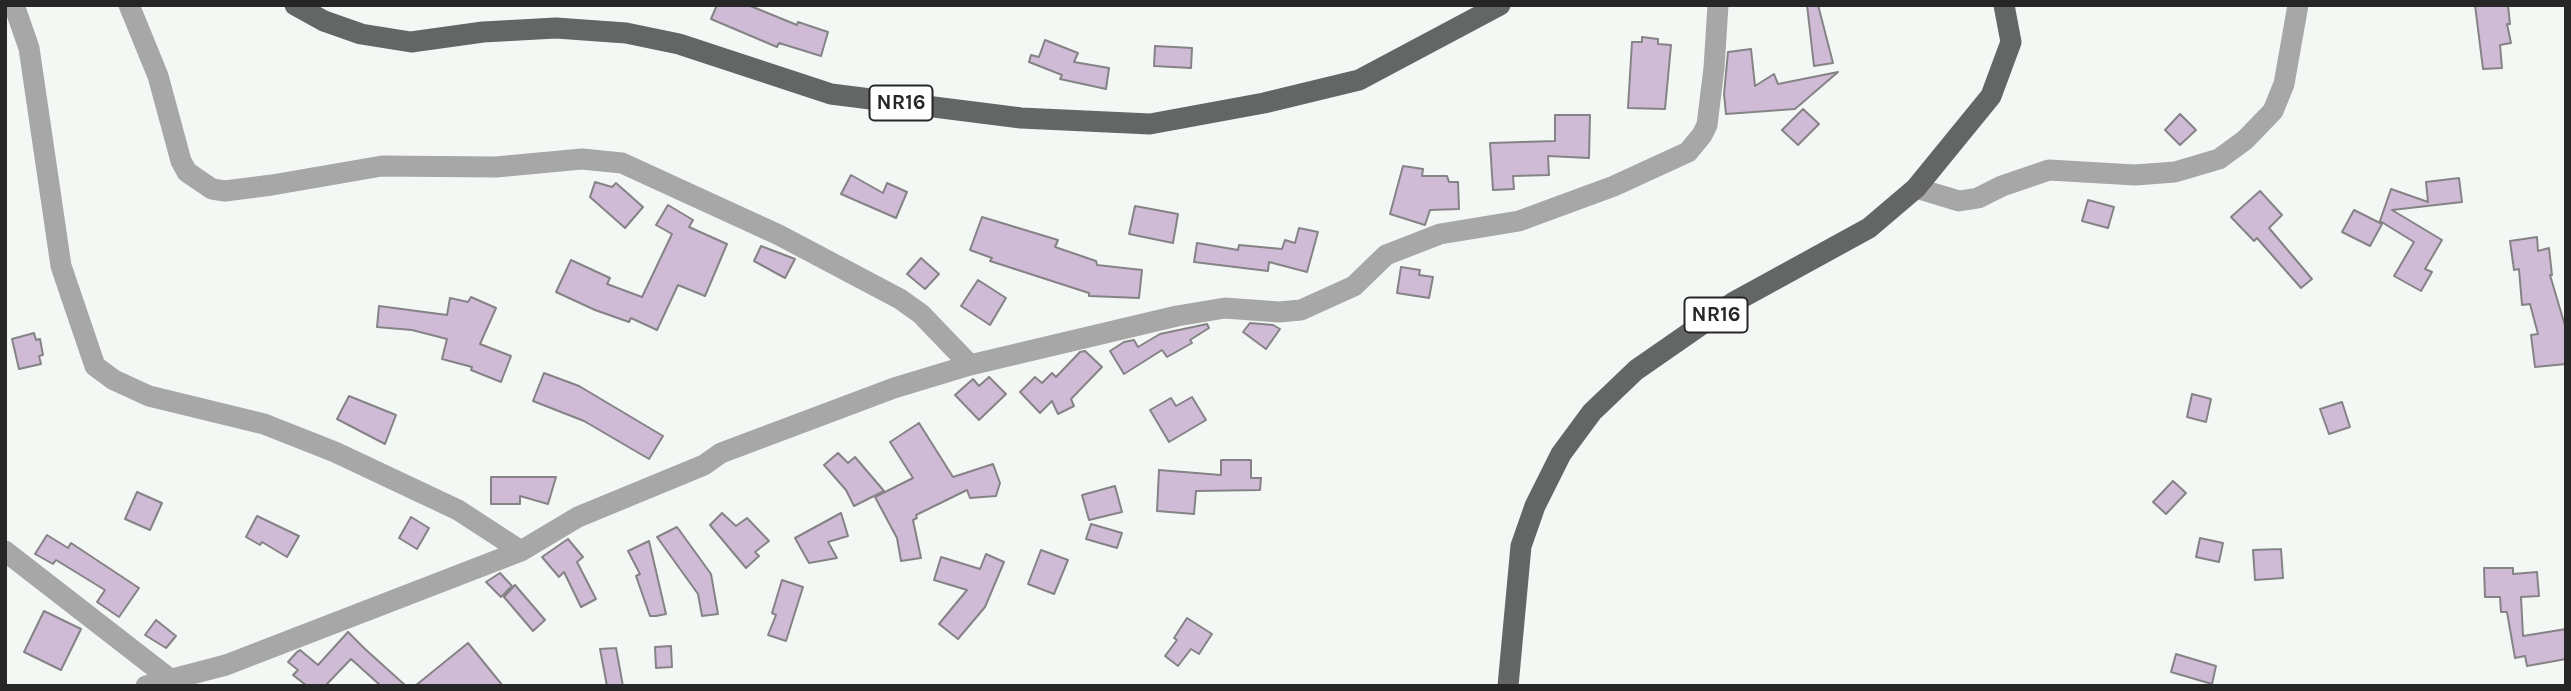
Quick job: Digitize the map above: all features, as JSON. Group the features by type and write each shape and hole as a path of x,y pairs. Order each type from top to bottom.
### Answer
{"main road":[{"name":"NR16","path":"295,5 324,21 361,34 411,42 483,32 556,28 626,33 679,44 831,94 1021,118 1150,124 1264,103 1359,80 1500,5"},
{"name":"NR16","path":"1508,686 1521,545 1535,506 1560,454 1592,412 1636,370 1734,302 1869,228 1916,188 1991,96 2011,42 2004,5"}],"street":[{"path":"14,5 29,48 61,267 95,366 114,380 149,396 247,419 335,453 457,510 521,551"},
{"path":"129,5 158,76 181,161 187,172 212,189 225,191 272,185 382,166 496,167 582,159 622,163 779,235 900,299 921,314 970,365"},
{"path":"146,686 176,683 521,551 578,517 704,465 721,453 894,388 970,365 1177,316 1225,308 1279,312 1311,307 1354,286 1386,255 1440,234 1519,221 1614,186 1688,152 1707,125 1718,5"},
{"path":"1916,188 1959,201 1978,198 2002,186 2049,170 2148,174 2175,172 2218,159 2245,140 2273,111 2284,84 2298,5"},
{"path":"5,551 176,683"}],"building":[{"path":"717,5 748,5 797,25 798,22 828,32 821,56 779,43 777,47 711,19"},
{"path":"1807,5 1818,5 1833,63 1814,66"},
{"path":"2475,5 2508,5 2510,24 2507,24 2511,43 2500,45 2502,68 2483,69"},
{"path":"1642,37 1658,39 1658,44 1671,45 1665,109 1628,108 1632,42 1642,42"},
{"path":"1045,40 1078,53 1074,62 1109,68 1106,89 1060,79 1062,75 1029,62 1031,55 1039,57"},
{"path":"1155,46 1192,48 1191,68 1154,66"},
{"path":"1751,49 1755,86 1774,74 1778,84 1838,72 1795,109 1726,114 1724,94 1728,52"},
{"path":"1803,109 1819,124 1798,145 1782,130"},
{"path":"2180,114 2196,130 2180,145 2165,130"},
{"path":"1555,115 1590,115 1589,158 1548,156 1549,175 1513,176 1514,189 1493,190 1490,143 1555,141"},
{"path":"1403,166 1423,169 1422,176 1447,176 1449,182 1458,182 1459,209 1430,210 1425,225 1390,214"},
{"path":"851,175 883,193 887,183 907,192 896,218 841,194"},
{"path":"2459,178 2462,202 2392,210 2442,240 2425,269 2432,272 2421,291 2394,276 2414,242 2380,221 2391,189 2428,202 2426,182"},
{"path":"595,182 612,187 616,183 643,207 625,228 590,197"},
{"path":"2260,191 2282,215 2269,228 2312,279 2301,288 2257,238 2254,241 2231,217"},
{"path":"2088,200 2114,207 2108,228 2082,221"},
{"path":"668,205 693,220 689,227 727,244 705,296 678,285 657,330 631,318 629,322 595,310 556,292 571,260 610,278 607,284 642,297 672,234 656,225"},
{"path":"1135,206 1178,214 1173,243 1129,234"},
{"path":"2354,210 2382,224 2370,246 2342,232"},
{"path":"982,217 1058,240 1055,247 1096,261 1097,265 1142,270 1139,298 1089,296 1089,293 990,261 992,258 970,250"},
{"path":"1299,228 1318,232 1307,272 1269,262 1268,271 1194,262 1197,243 1238,250 1239,245 1282,249 1285,240 1295,243"},
{"path":"2537,237 2538,251 2549,248 2550,275 2566,329 2566,364 2535,367 2531,335 2538,334 2530,304 2522,305 2519,269 2514,270 2510,241"},
{"path":"761,246 795,259 785,278 754,261"},
{"path":"921,258 939,274 925,289 907,274"},
{"path":"1401,267 1420,270 1419,275 1433,277 1429,298 1397,293"},
{"path":"978,280 1006,298 990,325 961,306"},
{"path":"471,297 496,308 480,344 511,356 501,382 471,370 472,367 442,359 447,339 412,330 377,327 379,306 447,315 450,298 468,302"},
{"path":"1250,323 1273,325 1280,329 1266,349 1243,332"},
{"path":"1207,324 1209,328 1190,340 1192,343 1167,357 1162,350 1124,374 1110,351 1124,342 1134,340 1138,347 1160,334"},
{"path":"34,333 36,340 40,339 43,355 39,356 41,364 19,369 12,339"},
{"path":"1085,351 1102,367 1071,399 1074,406 1058,414 1052,401 1040,413 1020,392 1035,377 1042,383 1052,373 1056,377 1080,352"},
{"path":"544,373 579,386 663,436 649,459 584,421 533,401"},
{"path":"989,377 1006,394 979,420 955,395 973,379 979,386"},
{"path":"2192,394 2211,399 2206,422 2187,417"},
{"path":"349,396 396,415 385,444 337,419"},
{"path":"1192,397 1206,420 1169,442 1150,410 1171,398 1176,406"},
{"path":"2342,402 2350,427 2329,434 2320,409"},
{"path":"919,423 953,477 993,464 1000,483 996,496 970,498 967,490 916,515 917,518 913,520 921,558 901,561 897,538 875,497 913,478 890,442"},
{"path":"838,453 848,463 855,457 884,491 854,506 846,490 824,465"},
{"path":"1221,460 1251,460 1251,478 1261,478 1260,490 1196,491 1194,514 1157,511 1159,470 1221,475"},
{"path":"491,477 556,477 548,504 520,496 520,504 491,504"},
{"path":"2173,481 2186,493 2166,514 2153,502"},
{"path":"1115,486 1122,512 1089,520 1082,495"},
{"path":"137,492 162,503 150,530 125,519"},
{"path":"722,513 736,526 747,518 769,541 755,552 759,556 746,568 710,525"},
{"path":"841,513 848,536 828,542 837,558 809,563 795,538"},
{"path":"257,516 299,536 287,557 262,542 260,545 246,537"},
{"path":"411,517 429,528 417,549 399,538"},
{"path":"1091,524 1122,533 1117,548 1086,539"},
{"path":"677,527 711,574 718,614 702,616 698,594 657,537"},
{"path":"47,535 68,548 71,543 139,588 119,617 97,602 105,590 56,560 53,564 35,554"},
{"path":"2200,538 2223,543 2219,562 2196,557"},
{"path":"568,539 583,557 577,562 596,599 581,607 564,572 559,577 542,557"},
{"path":"649,541 666,614 656,616 650,616 636,576 640,574 628,551"},
{"path":"2281,549 2283,578 2255,580 2253,550"},
{"path":"1041,550 1068,560 1054,594 1028,584"},
{"path":"986,554 1004,562 985,607 958,639 939,624 967,590 934,580 941,557 980,569"},
{"path":"2484,568 2513,568 2513,574 2537,572 2539,596 2521,597 2523,636 2566,629 2566,659 2527,666 2525,656 2515,658 2507,612 2501,612 2500,597 2485,597"},
{"path":"500,573 512,586 501,597 486,582"},
{"path":"782,580 803,587 786,641 768,635 776,615 772,613"},
{"path":"515,585 545,620 533,631 504,597"},
{"path":"44,611 81,629 61,670 24,652"},
{"path":"1187,618 1212,634 1199,654 1191,649 1178,666 1165,656 1177,640 1174,638"},
{"path":"156,620 176,636 166,648 145,635"},
{"path":"348,632 406,686 381,686 351,659 325,686 307,686 293,675 298,670 288,662 297,652 300,650 318,665"},
{"path":"468,643 503,686 415,686"},
{"path":"671,646 672,667 656,668 655,647"},
{"path":"616,648 623,686 607,686 600,649"},
{"path":"2176,654 2216,666 2212,684 2171,672"}]}
